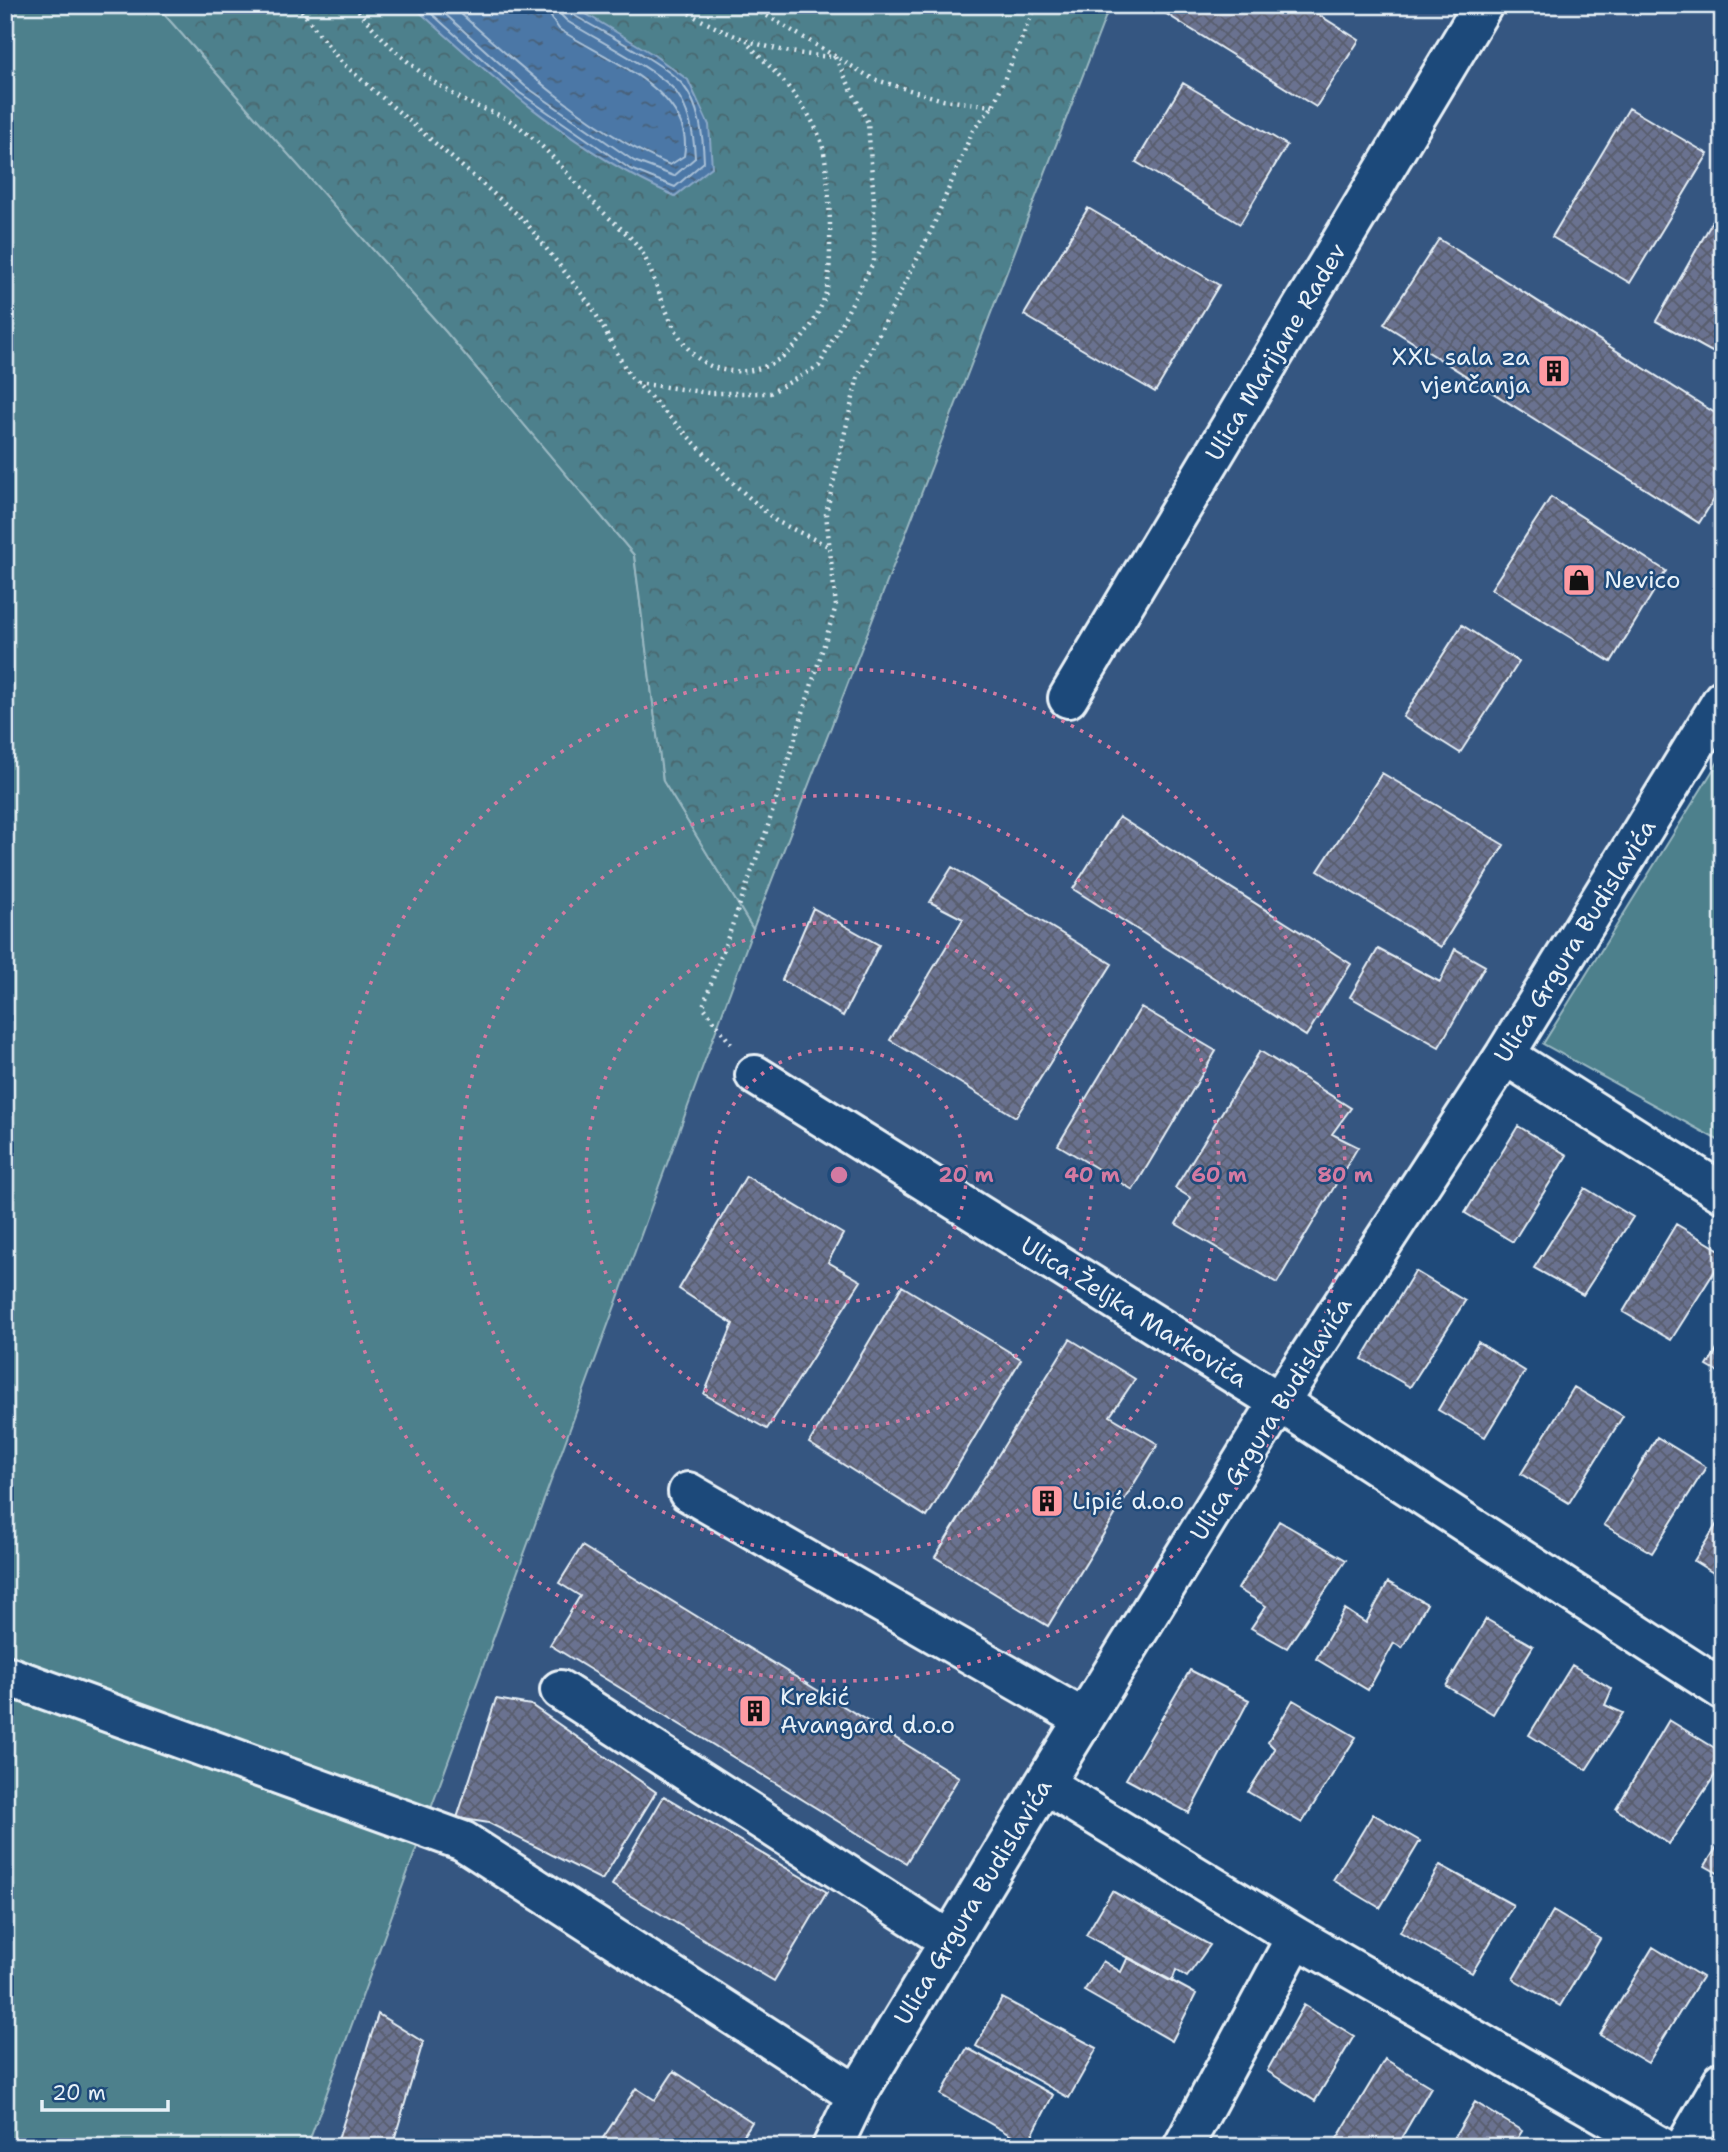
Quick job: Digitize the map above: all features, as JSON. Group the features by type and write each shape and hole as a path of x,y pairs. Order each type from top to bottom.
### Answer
{"street":[{"name":"Ulica Marijane Radev","path":"1068,698 1483,5"},
{"name":"Ulica Grgura Budislavića","path":"832,2147 857,2095 1279,1402 1505,1055 1723,699"},
{"path":"1505,1055 1723,1193"},
{"name":"Ulica Željka Markovića","path":"755,1075 1279,1402 1723,1690"},
{"path":"688,1492 1084,1719"},
{"path":"5,1675 463,1841 857,2095"},
{"path":"561,1690 950,1941"},
{"path":"1044,1784 1296,1937 1661,2147"},
{"path":"1183,2147 1296,1937"},
{"path":"1685,2147 1723,2081"}],"path":[{"path":"297,5 341,62 524,220 592,307 629,375 735,485 776,521 829,546"},
{"path":"306,16 309,5"},
{"path":"354,5 378,36 416,70 475,107 515,123 549,152 642,251 689,352 722,370 756,370 796,350 825,296 829,245 829,197 822,143 791,88 747,43"},
{"path":"674,5 747,43 793,55 835,57"},
{"path":"749,5 873,79 943,100 993,106"},
{"path":"755,1075 703,1006 767,828 836,606 826,514 858,376 930,231 972,130 993,106 1036,5"},
{"path":"637,383 709,393 770,393 819,366 874,261 874,202 868,123 835,57"}],"shaded area":[{"path":"1085,5 1723,5 1723,699 833,2147 307,2147 1003,250"}],"green space":[{"path":"5,5 156,5 446,332 634,555 663,781 753,929 307,2147 5,2147"},
{"path":"156,5 1110,5 753,929 663,781 634,555 446,332"},
{"path":"1723,754 1723,1143 1543,1044"}],"water":[{"path":"412,5 571,5 651,53 688,80 709,125 712,167 675,196 638,178 603,158 536,111"}],"building":[{"path":"1152,5 1303,5 1359,40 1316,107"},
{"path":"1183,83 1287,145 1240,224 1136,162"},
{"path":"1629,108 1708,154 1630,283 1552,237"},
{"path":"1723,203 1723,358 1656,321"},
{"path":"1088,208 1219,285 1155,392 1024,315"},
{"name":"XXL sala za vjenčanja","path":"1439,239 1723,418 1723,485 1699,523 1384,324"},
{"name":"Nevico","path":"1551,497 1666,571 1611,662 1491,589"},
{"path":"1462,625 1519,662 1460,753 1403,717"},
{"path":"1382,773 1504,845 1441,947 1318,871"},
{"path":"1119,817 1351,964 1306,1036 1073,889"},
{"path":"952,867 1112,964 1016,1117 890,1040 963,919 930,902"},
{"path":"813,908 879,945 843,1016 782,980"},
{"path":"1378,949 1440,982 1455,949 1485,966 1439,1047 1350,997"},
{"path":"1141,1007 1216,1051 1133,1190 1058,1145"},
{"path":"1260,1051 1351,1108 1332,1134 1358,1147 1277,1283 1176,1224 1191,1198 1175,1188"},
{"path":"1518,1126 1567,1155 1513,1242 1465,1213"},
{"path":"746,1176 843,1234 828,1262 861,1281 767,1429 704,1394 733,1324 679,1289"},
{"path":"1585,1188 1633,1217 1583,1295 1534,1268"},
{"path":"1676,1224 1723,1252 1723,1258 1671,1340 1623,1312"},
{"path":"1415,1271 1465,1301 1410,1387 1362,1359"},
{"path":"902,1286 1021,1359 927,1517 809,1443"},
{"name":"Lipić d.o.o","path":"1070,1339 1135,1379 1110,1416 1158,1444 1048,1626 935,1557"},
{"path":"1723,1340 1723,1375 1707,1366"},
{"path":"1478,1342 1525,1371 1485,1437 1438,1410"},
{"path":"1574,1387 1623,1416 1569,1503 1521,1474"},
{"path":"1657,1437 1706,1467 1652,1553 1604,1525"},
{"path":"1723,1514 1723,1579 1694,1561"},
{"path":"1279,1521 1346,1560 1287,1648 1251,1628 1266,1606 1238,1589"},
{"name":"Krekić Avangard d.o.o","path":"582,1546 959,1777 906,1863 550,1645 580,1596 559,1583"},
{"path":"1388,1582 1427,1604 1402,1648 1394,1643 1368,1690 1316,1659 1345,1609 1366,1623"},
{"path":"1486,1619 1533,1646 1493,1714 1446,1686"},
{"path":"1572,1665 1612,1689 1605,1705 1623,1713 1586,1770 1529,1735"},
{"path":"1190,1670 1249,1700 1189,1813 1126,1779"},
{"path":"496,1699 531,1705 656,1792 602,1880 489,1823 457,1818"},
{"path":"1293,1700 1356,1737 1302,1823 1248,1792 1275,1749 1268,1742"},
{"path":"1669,1720 1723,1753 1723,1763 1669,1844 1616,1809"},
{"path":"664,1796 827,1892 774,1981 612,1885"},
{"path":"1373,1814 1420,1841 1380,1908 1333,1880"},
{"path":"1723,1837 1723,1876 1705,1866"},
{"path":"1440,1865 1513,1905 1472,1973 1400,1932"},
{"path":"1112,1891 1210,1945 1187,1977 1176,1970 1172,1982 1086,1935"},
{"path":"1553,1911 1600,1939 1560,2006 1513,1979"},
{"path":"1653,1947 1702,1977 1648,2063 1600,2035"},
{"path":"1128,1957 1196,1994 1172,2041 1084,1991 1103,1961 1121,1972"},
{"path":"1002,1998 1097,2048 1069,2098 976,2046"},
{"path":"1304,2005 1354,2036 1315,2101 1267,2071"},
{"path":"378,2014 423,2042 392,2147 358,2147 338,2140"},
{"path":"967,2048 1053,2095 1027,2145 941,2095"},
{"path":"1385,2059 1431,2087 1396,2147 1343,2147 1335,2142"},
{"path":"674,2071 752,2122 736,2147 597,2147 636,2088 655,2100"},
{"path":"1475,2102 1522,2131 1512,2147 1449,2147"}],"place":[{"name":"XXL sala za vjenčanja","path":"1554,371"},
{"name":"Nevico","path":"1579,580"},
{"name":"Lipić d.o.o","path":"1047,1501"},
{"name":"Krekić Avangard d.o.o","path":"755,1711"}]}
